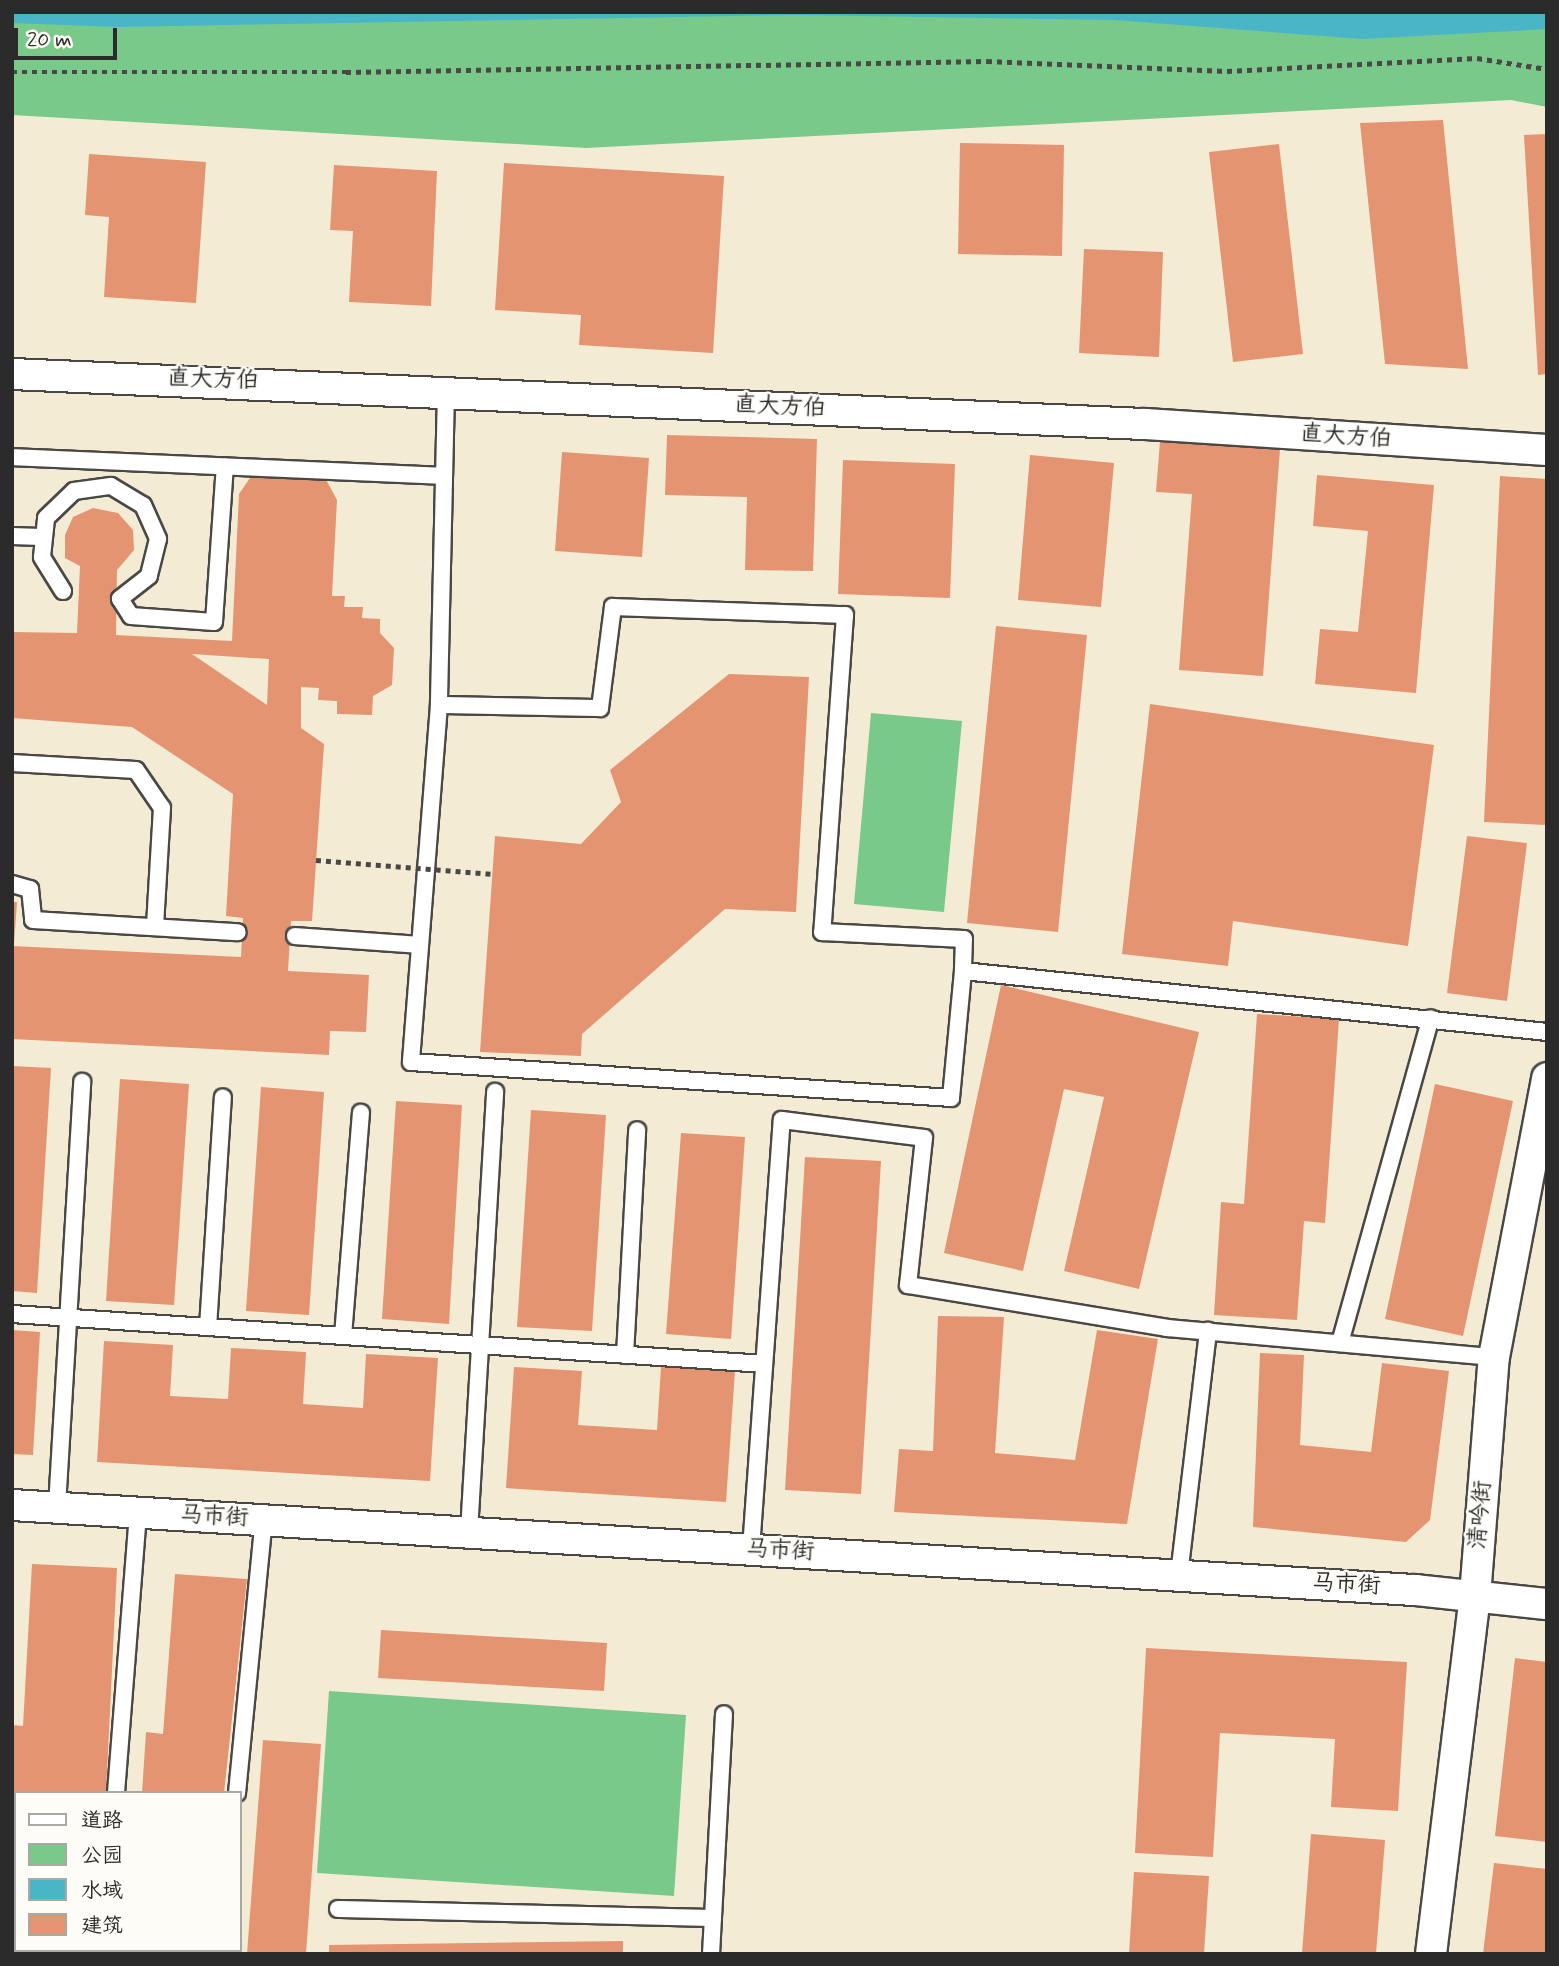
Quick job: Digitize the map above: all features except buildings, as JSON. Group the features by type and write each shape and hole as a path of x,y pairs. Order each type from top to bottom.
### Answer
{"street":[{"name":"直大方伯","path":"12,374 446,391 1145,424 1547,450"},
{"name":"清吟街","path":"1431,1954 1475,1596 1494,1357 1547,1079"},
{"name":"马市街","path":"12,1505 1179,1575 1475,1596 1547,1604"}],"lane":[{"path":"439,705 600,708 613,607 845,615 822,932 964,939 951,1098 411,1062 439,705 446,391"},
{"path":"12,457 444,476"},
{"path":"92,485 93,461"},
{"path":"63,591 49,576 41,557 41,537 58,502 92,485 129,493 153,521 158,539 149,576 120,599 131,616 214,622 225,467"},
{"path":"12,536 41,537"},
{"path":"12,763 136,769 163,808 155,926"},
{"path":"12,884 30,889 33,919 238,932"},
{"path":"295,936 420,945"},
{"path":"962,971 1547,1032"},
{"path":"1340,1343 1431,1018"},
{"path":"57,1507 82,1082"},
{"path":"469,1532 495,1092"},
{"path":"208,1327 223,1097"},
{"path":"343,1336 361,1113"},
{"path":"751,1549 782,1120 925,1138 908,1285 1208,1331 1494,1357"},
{"path":"625,1355 636,1130"},
{"path":"12,1314 764,1364"},
{"path":"1179,1575 1208,1331"},
{"path":"116,1791 138,1512"},
{"path":"237,1791 264,1520"},
{"path":"711,1954 724,1714"},
{"path":"338,1909 713,1918"}],"path":[{"path":"12,72 987,61 1227,71 1476,58 1547,69"},
{"path":"316,860 493,874"}],"green space":[{"path":"12,12 1547,12 1547,107 1511,100 586,148 12,115"},
{"path":"871,713 962,721 944,912 854,904"},
{"path":"329,1691 686,1715 674,1896 317,1873"}],"water":[{"path":"12,12 1547,12 1547,29 1362,39 1114,20 794,15 117,27 12,23"}]}
